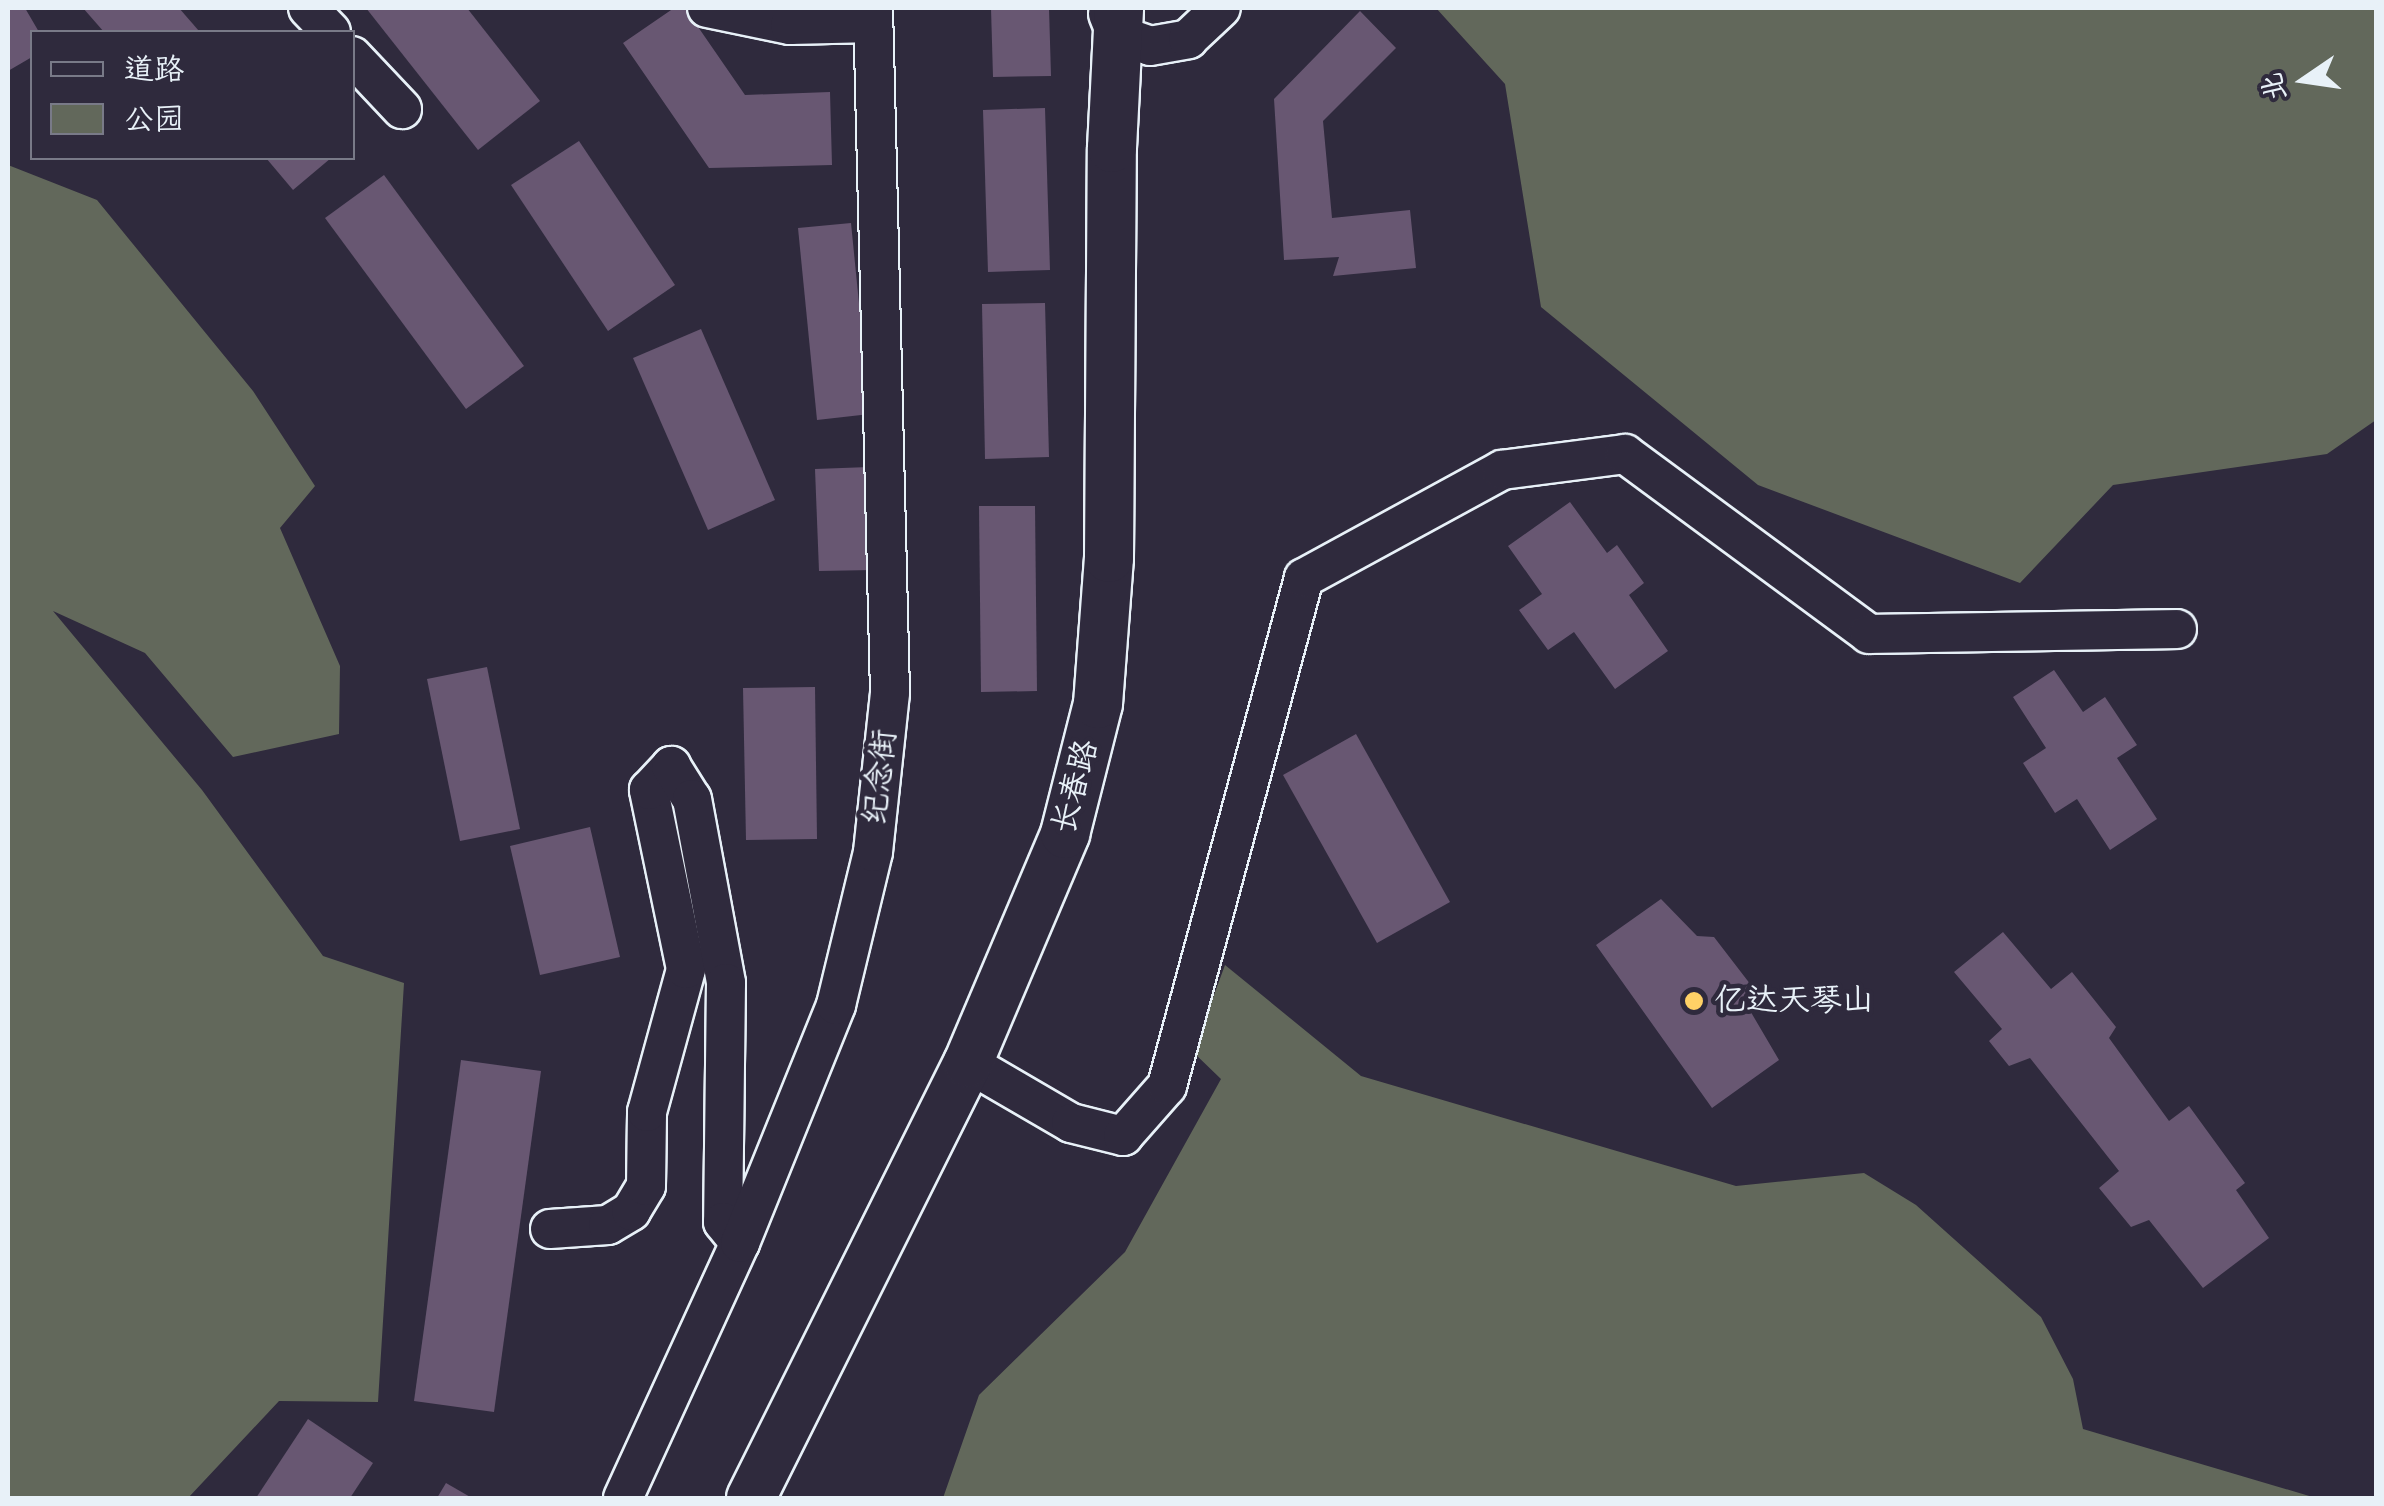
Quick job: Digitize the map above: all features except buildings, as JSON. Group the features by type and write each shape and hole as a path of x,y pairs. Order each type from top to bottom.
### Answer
{"main road":[{"name":"长春路","path":"751,1498 968,1062 1065,834 1098,704 1109,558 1113,16"}],"street":[{"path":"308,8 329,30"},
{"path":"706,8 790,25 873,15"},
{"path":"1113,16 1150,46 1188,39 1221,8"},
{"name":"纪念街","path":"623,1498 740,1244 836,1006 873,852 890,693 873,15"},
{"path":"355,59 402,109"},
{"path":"968,1062 1071,1123 1123,1136 1167,1086 1304,578 1502,470 1625,454 1868,634 2177,629"},
{"path":"550,1230 608,1225 631,1211 646,1186 647,1112 686,969 649,790 671,766 692,799 726,983 723,1222 740,1244"}],"green space":[{"path":"1436,8 2376,8 2376,420 2327,454 2113,485 2020,583 1758,485 1541,307 1505,84"},
{"path":"8,165 97,200 253,391 315,486 280,528 340,666 339,734 233,757 145,653 53,611 202,790 323,956 404,983 378,1402 279,1401 188,1498 8,1498"},
{"path":"1225,965 1361,1076 1736,1186 1864,1173 1916,1205 2041,1317 2073,1379 2083,1429 2316,1498 943,1498 979,1395 1125,1252 1221,1079 1193,1052"}],"place":[{"name":"亿达天琴山","path":"1694,1001"}]}
